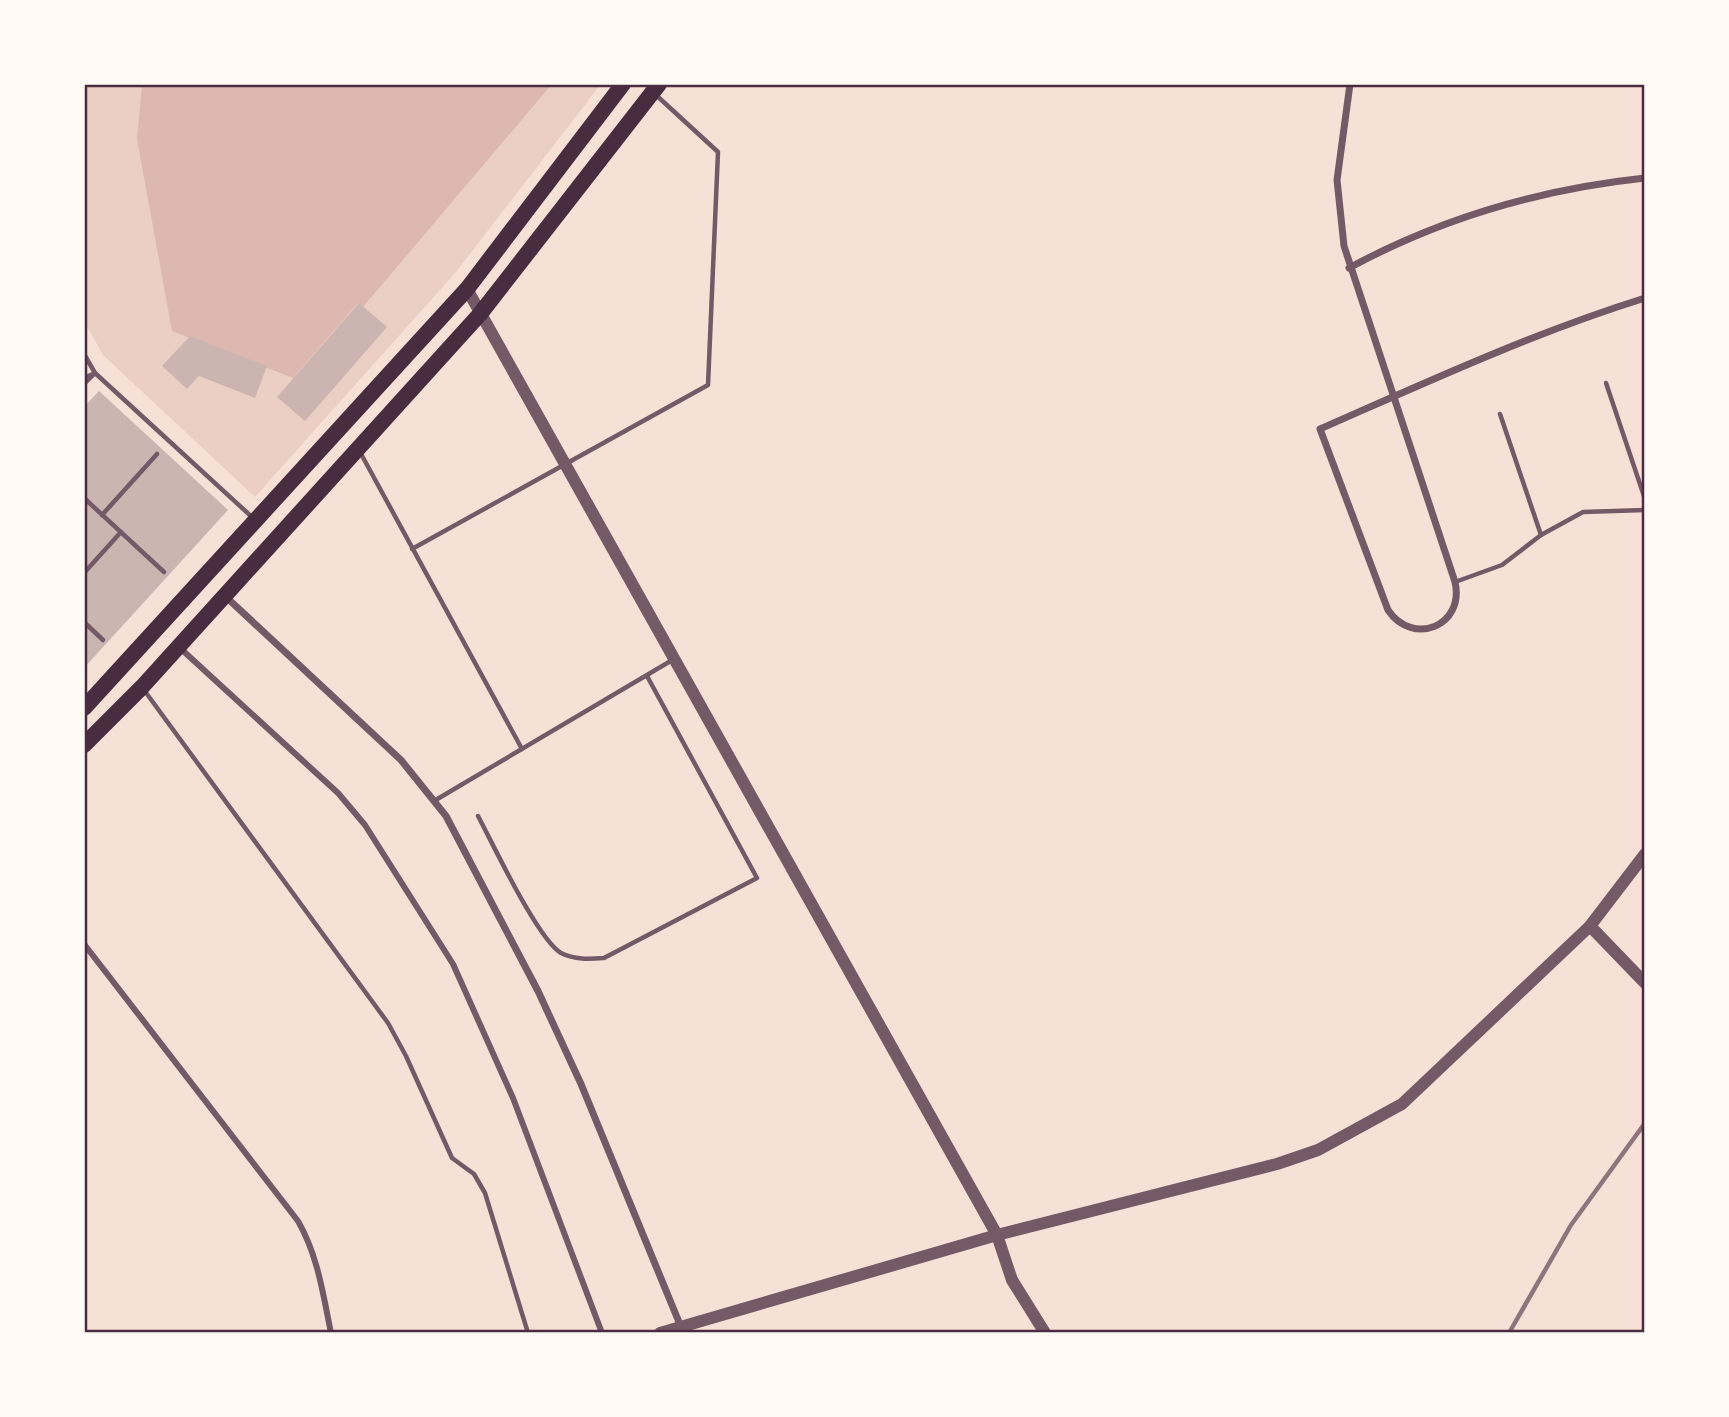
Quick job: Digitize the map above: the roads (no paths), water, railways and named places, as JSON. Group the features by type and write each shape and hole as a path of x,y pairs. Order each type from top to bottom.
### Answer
{"main road":[{"path":"84,708 467,289 623,84"},
{"path":"84,746 142,687 480,314 656,88"}],"street":[{"path":"1350,84 1337,180 1340,223 1349,268 1393,397 1455,582 1456,605 1449,618 1437,627 1413,630 1393,617 1320,429 1393,397 1506,348 1645,298"},
{"path":"1349,268 1408,238 1485,209 1561,191 1645,178"},
{"path":"467,289 997,1236 1017,1290 1045,1333"},
{"path":"224,596 401,760 446,816 538,991 581,1084 681,1327"},
{"path":"178,646 338,793 365,825 453,964 513,1098 602,1333"},
{"path":"660,1333 997,1236 1277,1164 1318,1150 1402,1104 1590,926 1645,854"},
{"path":"1590,926 1645,983"},
{"path":"84,944 298,1221 312,1244 331,1333"}],"lane":[{"path":"412,549 564,462 708,385 718,152 656,88"},
{"path":"84,354 94,373 256,521"},
{"path":"84,379 94,373"},
{"path":"84,384 94,373"},
{"path":"1606,383 1645,499"},
{"path":"1500,414 1541,535"},
{"path":"358,448 522,749"},
{"path":"102,515 157,454"},
{"path":"84,498 164,572"},
{"path":"1455,582 1502,565 1541,535 1583,512 1645,510"},
{"path":"84,573 121,532"},
{"path":"84,622 103,640"},
{"path":"434,801 674,659"},
{"path":"478,816 541,931 560,953 580,959 604,958 757,878 647,676"},
{"path":"142,687 388,1023 406,1056 440,1137 452,1158 474,1174 485,1193 528,1333"}],"railway":[{"path":"1509,1333 1571,1225 1645,1123"}]}
